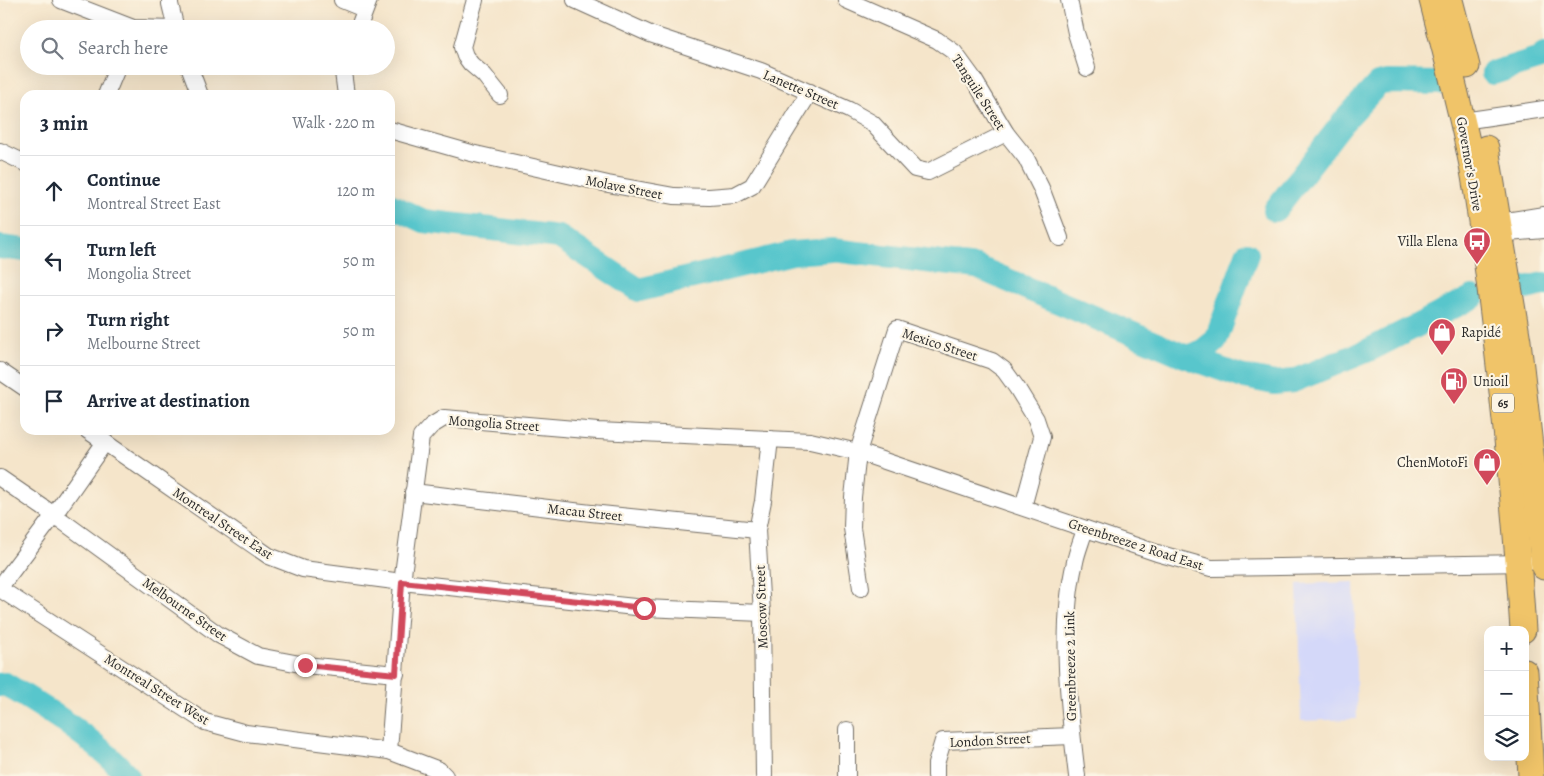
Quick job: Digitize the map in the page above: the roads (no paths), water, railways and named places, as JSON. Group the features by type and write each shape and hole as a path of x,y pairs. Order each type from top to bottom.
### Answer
{"main road":[{"name":"Governor's Drive","path":"1432,0 1471,120"},
{"name":"Governor's Drive","path":"1450,0 1497,270 1544,567"},
{"name":"Governor's Drive","path":"1503,311 1523,626"},
{"path":"1529,693 1537,736 1536,770"}],"street":[{"path":"61,0 112,20"},
{"path":"170,0 174,20"},
{"path":"342,0 367,5 361,20"},
{"path":"475,0 462,48 471,64 484,75 500,95"},
{"name":"Lanette Street","path":"575,0 650,34 761,72 849,110 872,123 915,169 920,171 928,172 1006,133"},
{"name":"Tanguile Street","path":"846,0 937,40 954,52 973,78 1006,133 1026,158 1041,188 1060,238"},
{"path":"1069,0 1076,33 1087,68"},
{"path":"108,90 114,75"},
{"path":"193,75 198,90"},
{"path":"343,75 345,90"},
{"name":"Molave Street","path":"395,131 471,153 608,184 674,196 709,197 735,195 752,186 810,92"},
{"path":"1471,120 1544,109"},
{"path":"0,151 20,161"},
{"path":"1490,229 1506,221 1544,215"},
{"path":"1490,229 1508,233 1544,230"},
{"name":"Mexico Street","path":"861,588 852,528 858,452 897,329 992,361 1004,370 1017,388 1036,419 1042,437 1023,507"},
{"path":"0,371 20,385"},
{"name":"Mongolia Street","path":"389,752 402,582 421,437 431,426 444,418 598,431 770,439"},
{"name":"Montreal Street East","path":"94,435 269,556 303,569 402,582 644,608 762,613"},
{"name":"Greenbreeze 2 Road East","path":"770,439 810,441 858,452 1157,553 1211,568 1544,562"},
{"name":"Moscow Street","path":"764,776 762,613 758,530 770,439"},
{"path":"0,588 105,442"},
{"name":"Melbourne Street","path":"0,478 219,634 258,656 305,665 396,674"},
{"name":"Macau Street","path":"414,492 758,530"},
{"name":"Greenbreeze 2 Link","path":"1077,776 1072,736 1067,632 1069,598 1075,562 1085,529"},
{"name":"Montreal Street West","path":"0,588 205,722 246,733 389,752 440,770 445,776"},
{"path":"847,730 847,776"},
{"name":"London Street","path":"936,776 936,764 943,741 1072,736"}],"waterway":[{"path":"1493,73 1540,58 1544,54"},
{"path":"1275,210 1343,122 1378,84 1387,82 1438,83"},
{"path":"395,207 424,221 559,237 639,290 792,253 832,250 977,267 1187,357 1240,376 1274,383 1293,381 1369,350 1473,297"},
{"path":"0,247 20,249"},
{"path":"1187,357 1203,351 1216,340 1247,254"},
{"path":"1526,288 1544,284"},
{"path":"0,685 5,684 70,726 100,749 128,776"}],"place":[{"name":"Villa Elena","path":"1477,265"},
{"name":"Rapidé","path":"1442,356"},
{"name":"Unioil","path":"1454,405"},
{"name":"ChenMotoFi","path":"1487,486"}]}
